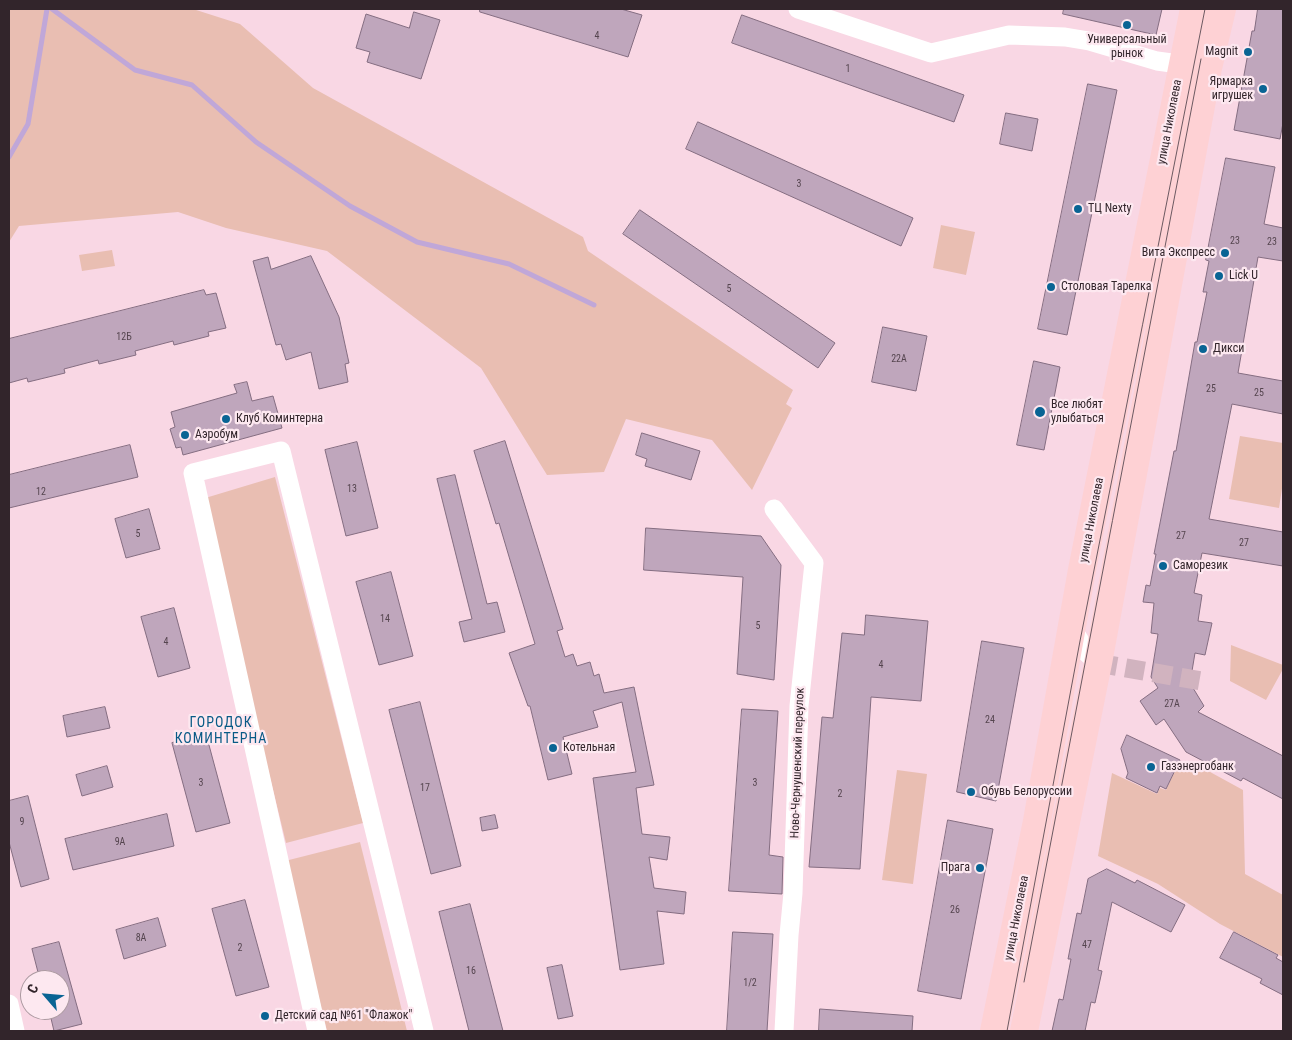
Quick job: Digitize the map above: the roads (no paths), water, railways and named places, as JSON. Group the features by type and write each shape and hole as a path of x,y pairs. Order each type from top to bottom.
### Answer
{"main road":[{"name":"улица Николаева","path":"994,1031 1194,9"},
{"path":"1024,1031 1098,663 1208,68 1222,9"}],"street":[{"path":"798,9 931,53 1009,35 1065,37 1157,61 1208,68"},
{"path":"317,1031 193,473 281,451 424,1031"},
{"name":"Ново-Чернушенский переулок","path":"774,509 814,562 799,706 793,894 784,1031"},
{"path":"1072,628 1087,653 1098,663"},
{"path":"9,1004 15,1031"}],"waterway":[{"path":"9,157 28,124 47,9"},
{"path":"52,9 135,70 192,85 256,142 350,206 417,242 509,264 594,305"}],"tunnel":[{"path":"1098,663 1201,681"}],"tram line":[{"path":"1007,1031 1080,641 1205,9"},
{"path":"1024,982 1201,59"}],"place":[{"name":"Универсальный рынок","path":"1127,25"},
{"name":"Magnit","path":"1248,52"},
{"name":"Ярмарка игрушек","path":"1263,89"},
{"name":"ТЦ Nexty","path":"1078,209"},
{"name":"Вита Экспресс","path":"1225,253"},
{"name":"Lick U","path":"1219,276"},
{"name":"Столовая Тарелка","path":"1051,287"},
{"name":"Дикси","path":"1203,349"},
{"name":"Все любят улыбаться","path":"1040,412"},
{"name":"Клуб Коминтерна","path":"226,419"},
{"name":"Аэробум","path":"185,435"},
{"name":"Саморезик","path":"1163,566"},
{"name":"Котельная","path":"553,748"},
{"name":"Газэнергобанк","path":"1151,767"},
{"name":"Обувь Белоруссии","path":"971,792"},
{"name":"Прага","path":"980,868"},
{"name":"Детский сад №61 \"Флажок\"","path":"265,1016"}],"district":[{"name":"ГОРОДОК КОМИНТЕРНА","path":"221,732"}]}
